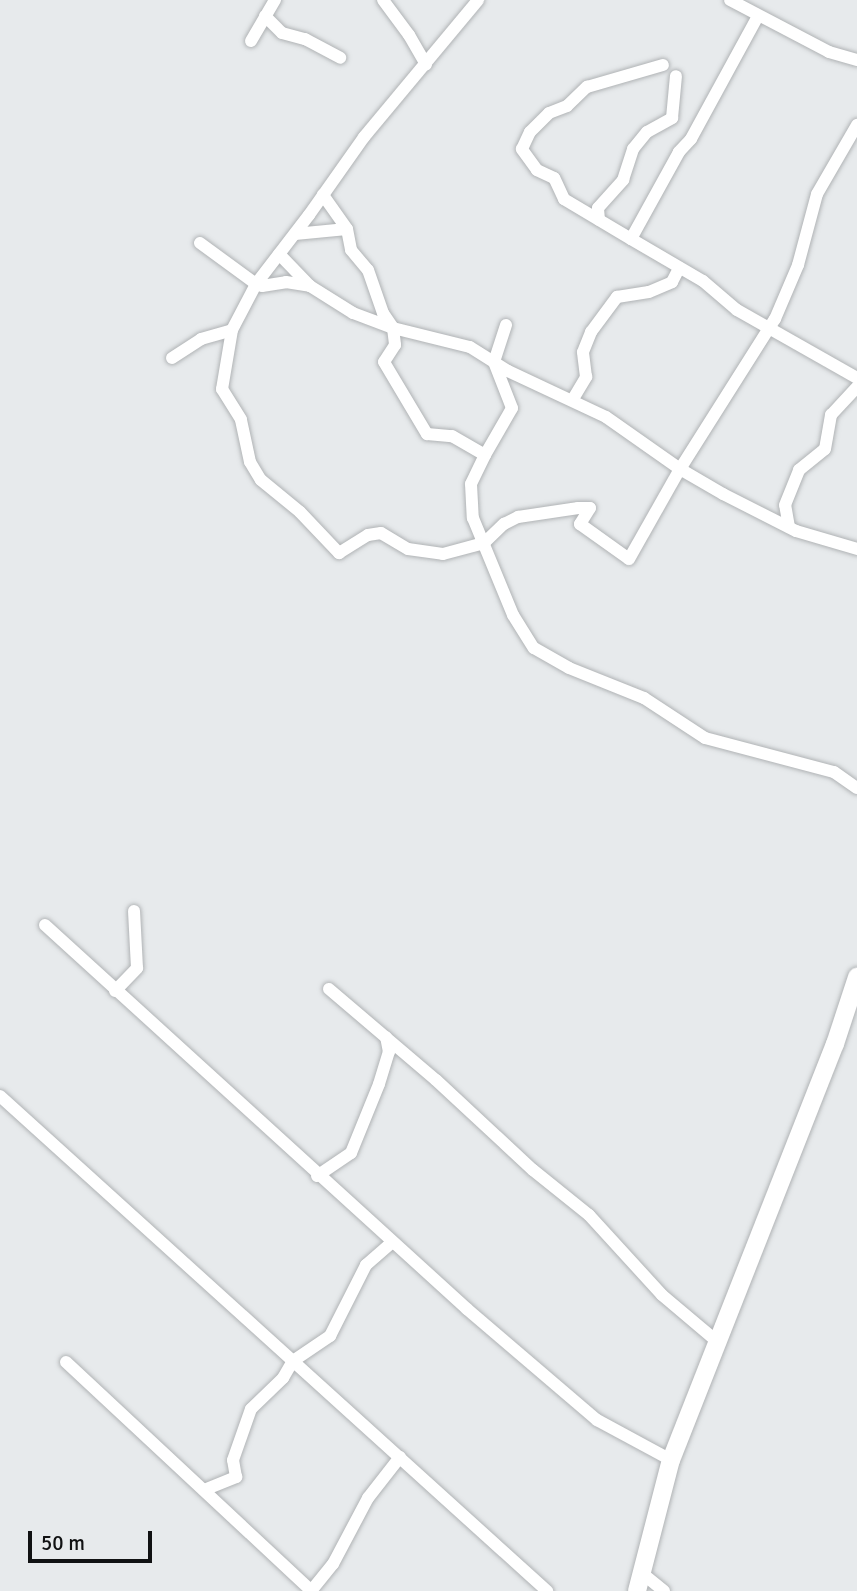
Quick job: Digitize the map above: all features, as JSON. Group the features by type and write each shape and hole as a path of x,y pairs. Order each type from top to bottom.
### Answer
{"main road":[{"path":"640,1583 671,1460 835,1044 857,977"}],"street":[{"path":"251,41 275,0"},
{"path":"383,0 410,35 426,65"},
{"path":"478,0 363,137 295,234 256,284 232,330 222,389 241,420 250,462 261,480 299,512 339,553 368,535 381,533 408,549 443,554 484,543 504,524 518,517 590,508 580,524 629,559 680,469 769,329 798,264 817,194 857,124"},
{"path":"730,0 829,52 857,60"},
{"path":"265,16 282,33 305,39 340,58"},
{"path":"631,239 679,152 691,139 758,16"},
{"path":"663,65 587,87 567,106 549,113 530,132 522,149 537,170 554,178 564,198 679,268 769,329 857,378"},
{"path":"599,220 598,208 623,180 633,149 647,132 672,118 676,76"},
{"path":"323,195 347,229 351,250 368,270 383,313 393,328 395,345 384,362 427,434 452,436 485,455"},
{"path":"295,234 347,229"},
{"path":"200,243 256,284 262,286 286,282 310,286"},
{"path":"279,254 310,286 353,313 393,328 470,347 494,362 606,417 680,469 789,527 857,549"},
{"path":"573,399 586,377 583,352 591,332 617,297 649,292 672,282 679,268"},
{"path":"506,325 494,362 512,408 471,484 473,518 513,615 534,648 569,668 644,698 705,738 834,772 857,788"},
{"path":"172,358 201,339 232,330"},
{"path":"789,527 785,505 799,470 825,449 831,415 857,387"},
{"path":"115,991 137,968 134,911"},
{"path":"45,925 317,1176 597,1420 671,1460"},
{"path":"329,989 506,1146 598,1223 662,1295 719,1343"},
{"path":"317,1176 351,1153 389,1052 386,1037"},
{"path":"0,1096 547,1591"},
{"path":"204,1490 236,1477 233,1460 251,1409 283,1378 293,1361 330,1336 366,1265 392,1242"},
{"path":"66,1362 312,1591 332,1564 368,1498 400,1457"},
{"path":"640,1583 664,1591"}]}
